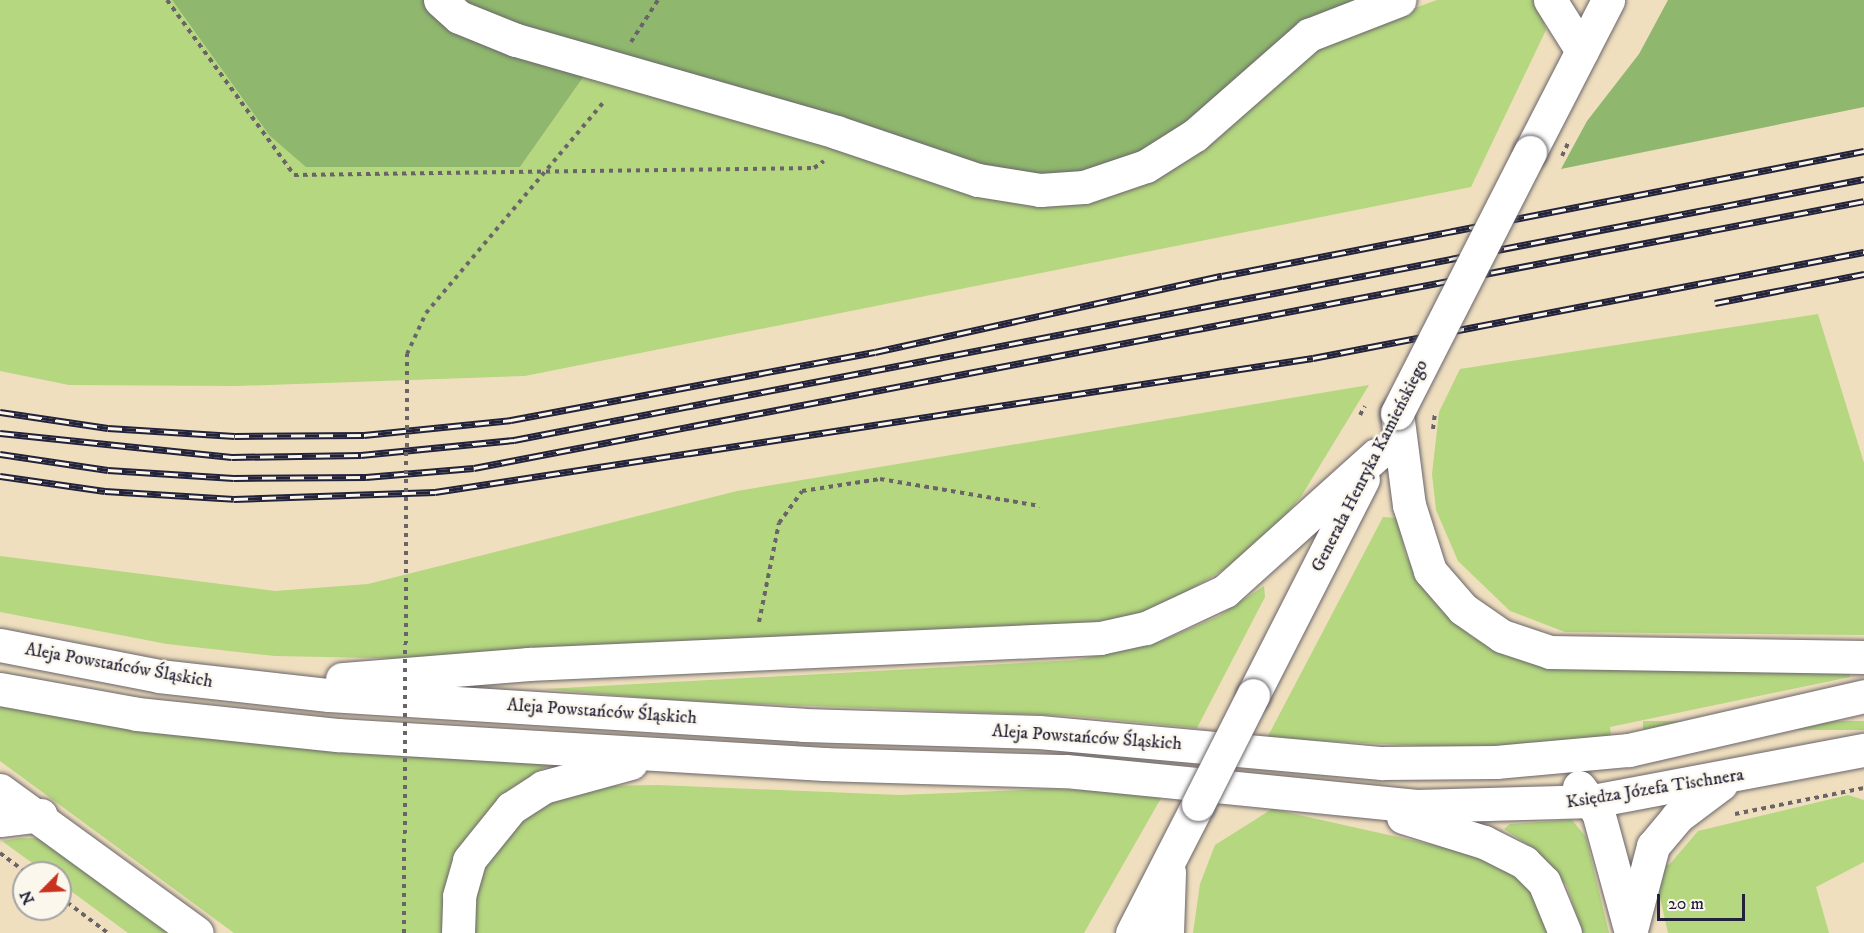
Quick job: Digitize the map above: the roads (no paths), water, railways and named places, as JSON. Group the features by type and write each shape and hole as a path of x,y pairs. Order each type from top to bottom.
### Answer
{"main road":[{"path":"440,0 459,17 625,74 856,138 1008,187 1061,190 1106,182 1146,166 1195,135 1309,35 1399,0"},
{"path":"1550,0 1582,51"},
{"name":"Generała Henryka Kamieńskiego","path":"1132,933 1179,838 1196,793 1253,695 1608,0"},
{"path":"1397,413 1409,505 1431,571 1463,609 1502,636 1550,652 1864,657"},
{"path":"244,687 528,664 1060,644 1146,628 1225,591 1376,455"},
{"name":"Aleja Powstańców Śląskich","path":"0,645 244,687 791,724 1039,732 1382,764 1515,761"},
{"name":"Aleja Powstańców Śląskich","path":"0,689 137,714 254,728 690,755 1196,793"},
{"path":"1515,761 1629,750 1864,696"},
{"name":"Księdza Józefa Tischnera","path":"1196,793 1473,808 1593,801 1734,777 1864,750"},
{"path":"458,933 459,897 469,860 511,808 569,777 690,755"},
{"path":"1515,761 1562,775 1593,801 1631,933"},
{"path":"1631,933 1648,857 1659,835 1693,804 1734,777"},
{"path":"0,790 40,815 197,933"},
{"path":"1350,800 1484,842 1524,862 1549,890 1565,933"},
{"path":"0,820 40,815"},
{"path":"1167,933 1168,878 1179,838"}],"railway":[{"path":"0,412 108,428 235,436 364,435 511,420 875,352 1222,276 1864,151"},
{"path":"0,433 232,457 361,455 514,440 1864,179"},
{"path":"0,454 108,470 234,478 366,477 474,468 1864,201"},
{"path":"0,476 105,491 234,499 435,492 1313,358 1864,252"},
{"path":"1715,303 1864,274"}]}
